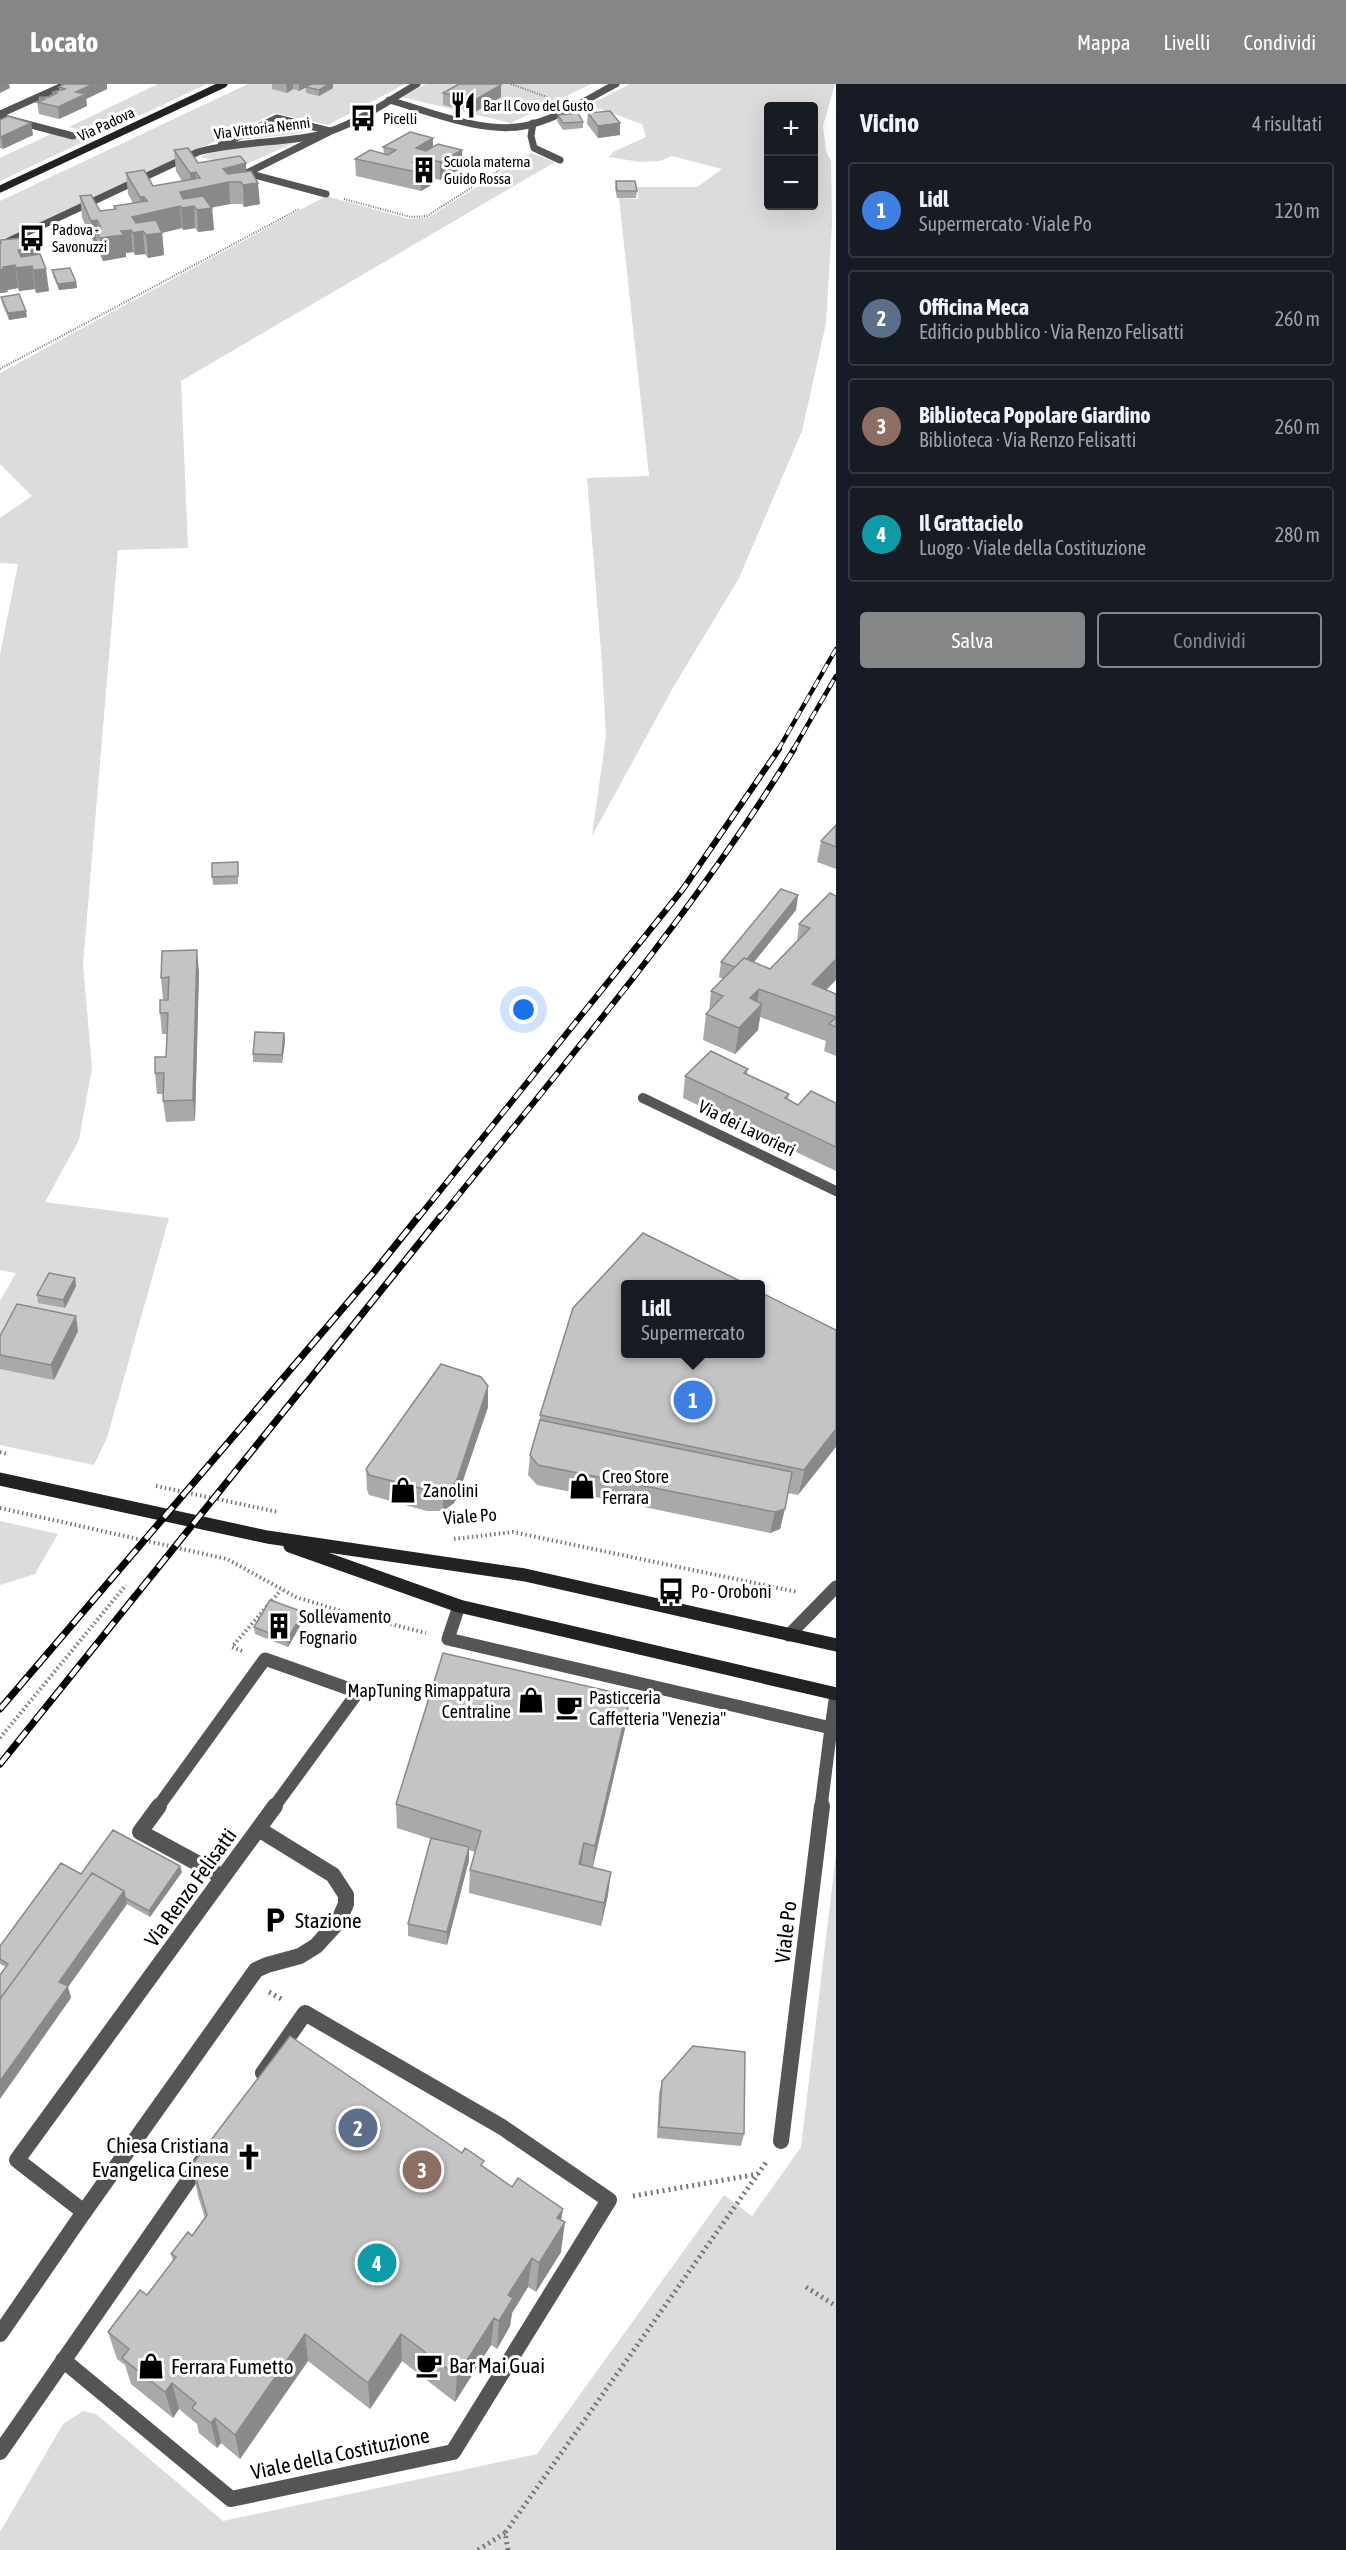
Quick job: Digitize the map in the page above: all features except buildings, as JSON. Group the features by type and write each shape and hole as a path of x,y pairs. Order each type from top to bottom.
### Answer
{"main road":[{"name":"Via Padova","path":"0,189 224,84"},
{"name":"Viale Po","path":"0,1479 267,1537 525,1575 836,1646"},
{"name":"Viale Po","path":"267,1537 459,1606 836,1694"}],"street":[{"path":"0,116 67,84"},
{"name":"Via Vittoria Nenni","path":"247,173 417,84"},
{"path":"390,100 490,126 523,126 616,84"},
{"path":"0,116 73,136"},
{"path":"221,146 277,118 330,131"},
{"path":"533,123 531,136 534,148 560,160"},
{"name":"Via Vittoria Nenni","path":"186,157 221,146 300,137 330,131"},
{"path":"0,246 186,157 196,160"},
{"path":"227,168 326,194"},
{"name":"Via dei Lavorieri","path":"643,1098 836,1191"},
{"path":"789,1635 836,1587"},
{"path":"459,1606 448,1639 831,1728"},
{"path":"224,1878 140,1832 265,1659 358,1692 260,1830"},
{"name":"Viale Po","path":"781,2141 836,1694"},
{"name":"Via Renzo Felisatti","path":"260,1830 333,1875 342,1884 346,1895 345,1906 321,1942 301,1956 264,1965 249,1981 84,2212 17,2160 260,1830"},
{"path":"251,2090 305,2013 502,2127 609,2200"},
{"path":"0,2452 211,2148"},
{"name":"Viale della Costituzione","path":"63,2360 231,2499 453,2452 609,2200"},
{"path":"0,2334 84,2212"}],"path":[{"path":"512,84 573,105"},
{"path":"0,369 326,194 411,217 427,216 534,148"},
{"path":"0,1452 9,1454"},
{"path":"150,1484 290,1515"},
{"path":"0,1508 227,1559 238,1563 281,1590 312,1603 448,1639"},
{"name":"Viale Po","path":"448,1540 513,1532 826,1598"},
{"path":"0,1738 126,1585"},
{"path":"232,1647 281,1590"},
{"path":"249,1981 305,2013"},
{"path":"478,2550 504,2533 781,2141"},
{"path":"609,2200 758,2174"},
{"path":"807,2287 836,2306"},
{"path":"504,2533 508,2550"}],"shaded area":[{"path":"158,84 207,84 0,181 0,158 53,133 71,139 84,131 69,127"},
{"path":"248,84 405,84 328,125 275,113 13,236 0,239 0,201"},
{"path":"426,84 591,84 511,123 401,97"},
{"path":"630,84 835,84 823,126 826,151 831,161 832,224 826,323 802,431 739,578 674,686 592,836 606,736 587,478 649,476 619,198 638,199 637,187 697,187 722,169 672,156 660,161 640,162 609,157 613,152 646,137 642,124 589,105"},
{"path":"273,123 298,130 314,129 295,134 240,140"},
{"path":"298,141 240,167 200,157 235,146"},
{"path":"531,153 555,162 181,381 188,548 118,550 83,964 92,1068 79,1140 45,1202 169,1218 107,1438 94,1465 0,1445 0,1301 16,1273 0,1270 0,654 18,564 0,563 0,518 32,496 0,464 0,373 326,196 409,219 429,217"},
{"path":"0,1521 58,1534 35,1574 0,1585"},
{"path":"836,1854 836,2550 0,2550 0,2532 63,2424 83,2411 96,2414 223,2521 537,2454 724,2195 752,2216 801,2147"}],"railway":[{"path":"778,750 836,649"},
{"path":"793,750 836,676"},
{"path":"418,1218 683,889 779,749"},
{"path":"440,1218 579,1047 669,931 755,811 794,749"},
{"path":"0,1709 374,1272 419,1216"},
{"path":"0,1764 441,1216"}],"place":[{"name":"Bar Il Covo del Gusto","path":"463,105"},
{"name":"Picelli","path":"363,118"},
{"name":"Scuola materna Guido Rossa","path":"424,170"},
{"name":"Padova - Savonuzzi","path":"32,238"},
{"name":"Lidl","path":"693,1400"},
{"name":"Creo Store Ferrara","path":"582,1486"},
{"name":"Zanolini","path":"403,1490"},
{"name":"Po - Oroboni","path":"671,1591"},
{"name":"Sollevamento Fognario","path":"279,1626"},
{"name":"MapTuning Rimappatura Centraline","path":"531,1700"},
{"name":"Pasticceria Caffetteria \"Venezia\"","path":"569,1707"},
{"name":"Stazione","path":"275,1920"},
{"name":"Officina Meca","path":"358,2128"},
{"name":"Chiesa Cristiana Evangelica Cinese","path":"249,2157"},
{"name":"Biblioteca Popolare Giardino","path":"422,2170"},
{"name":"Il Grattacielo","path":"377,2263"},
{"name":"Bar Mai Guai","path":"429,2365"},
{"name":"Ferrara Fumetto","path":"151,2366"}]}
